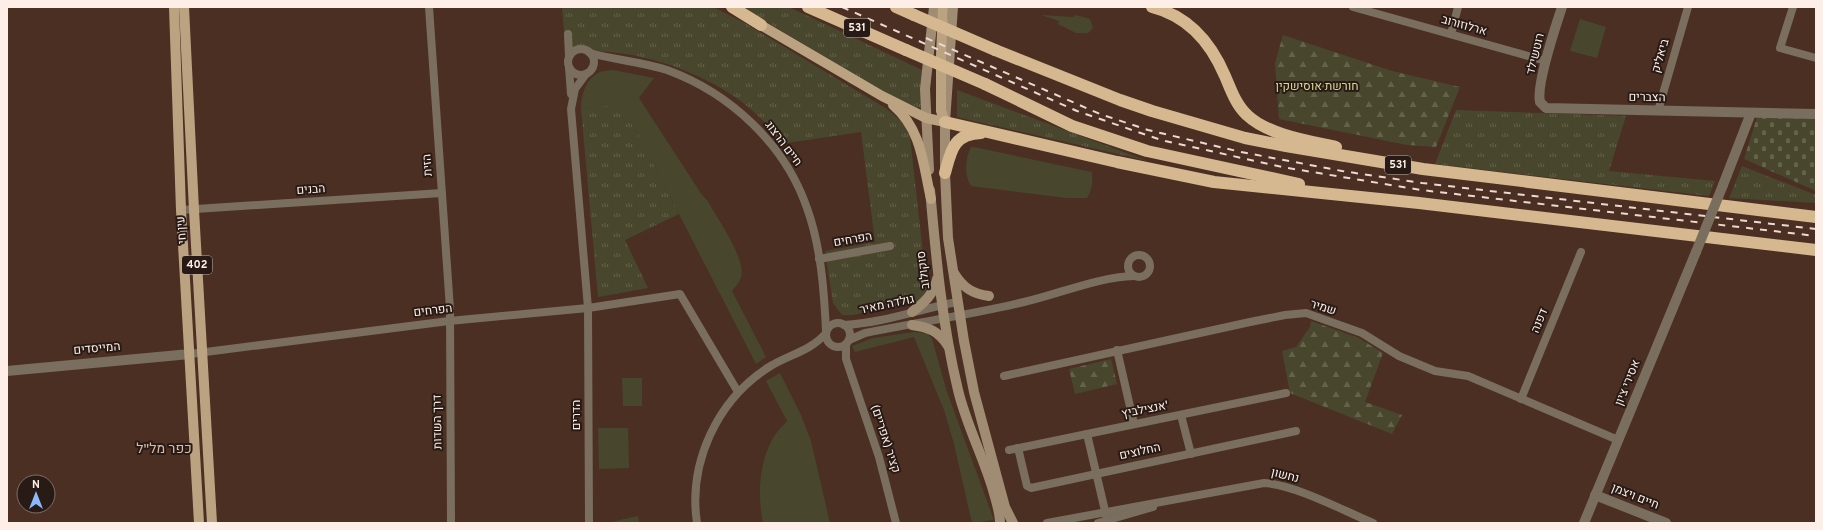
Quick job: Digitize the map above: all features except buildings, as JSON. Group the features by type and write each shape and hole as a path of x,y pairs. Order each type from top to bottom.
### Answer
{"highway":[{"path":"732,7 761,25"},
{"name":"531","path":"808,7 985,84 1072,126 1147,151 1280,181 1419,203 1816,250"},
{"name":"531","path":"896,7 995,50 1120,100 1245,138 1409,166 1816,217"},
{"path":"1152,7 1179,17 1199,33 1215,55 1242,109 1261,125 1303,139 1409,166"},
{"path":"945,122 1190,178 1419,203"},
{"path":"945,173 952,149 958,141 968,134 995,133"},
{"path":"1732,207 1816,213"},
{"path":"1692,235 1816,257"}],"main road":[{"name":"עין חי","path":"174,7 181,210 199,523"},
{"name":"עין חי","path":"184,7 212,523"},
{"path":"724,7 761,25 882,96 926,118 945,122"},
{"name":"סוקולוב","path":"934,7 925,89 931,199 938,275 949,348 962,406 989,479 998,507 1000,523"},
{"path":"943,7 941,111 945,122"},
{"path":"953,7 945,122 945,173 948,238 957,302 980,420 1005,507 1012,523"},
{"path":"882,96 901,112 912,126 920,148 931,199"},
{"path":"952,270 963,286 971,291 989,296"},
{"path":"912,312 926,301 938,275"},
{"path":"912,325 936,332 942,336 949,348"}],"street":[{"name":"הזית","path":"429,7 450,309 449,321"},
{"name":"ארלוזורוב","path":"1353,7 1546,61"},
{"path":"1451,34 1458,7"},
{"name":"רוטשילד","path":"1544,106 1539,98 1546,61 1562,7"},
{"name":"ביאליק","path":"1658,111 1688,7"},
{"path":"1793,7 1780,48 1816,58"},
{"path":"572,100 576,86 589,71 594,60 587,51 568,34 570,48 568,58 588,308"},
{"path":"568,58 574,51 587,51"},
{"name":"חיים הרצוג","path":"587,51 614,59 660,69 683,77 714,94 746,118 775,149 797,183 808,210 819,258 826,332"},
{"path":"569,68 578,75 589,71 603,62 614,59"},
{"name":"הצברים","path":"1544,106 1557,109 1816,114"},
{"name":"אסירי ציון","path":"1584,523 1696,252 1751,113"},
{"name":"הבנים","path":"181,210 442,193"},
{"name":"הפרחים","path":"819,258 890,246"},
{"name":"דפנה","path":"1522,399 1581,252"},
{"name":"גולדה מאיר","path":"848,342 865,333 960,317 1036,300 1114,278 1134,276"},
{"name":"הפרחים","path":"190,354 449,321 588,308 680,294 738,392"},
{"path":"808,348 842,347 848,342 850,332 843,324 832,317 824,302"},
{"name":"גולדה מאיר","path":"843,324 888,319 957,302"},
{"name":"הדרים","path":"588,308 589,523"},
{"name":"שמיר","path":"1004,376 1117,350 1285,315 1306,314 1362,333 1399,356 1435,371 1468,376 1618,440"},
{"name":"דרך השדות","path":"449,321 451,523"},
{"path":"698,523 695,493 698,472 703,452 719,417 738,392 751,380 769,367 808,348 826,332 832,324 843,324"},
{"path":"826,332 826,339 833,347"},
{"name":"קציר (אפריים)","path":"848,342 845,354 847,364 878,457 896,523"},
{"name":"קציר (אפריים)","path":"833,347 847,364"},
{"path":"1117,350 1134,424"},
{"name":"המייסדים","path":"7,371 190,354"},
{"name":"אנצילביץ'","path":"1009,450 1286,393"},
{"path":"1181,414 1191,454"},
{"name":"החלוצים","path":"1018,448 1027,486 1031,488 1296,432"},
{"path":"1087,434 1108,522"},
{"name":"נחשון","path":"1047,523 1105,511 1187,498 1255,483 1272,483 1298,491 1373,523"},
{"name":"חיים ויצמן","path":"1595,495 1666,523"},
{"name":"נחשון","path":"1098,523 1108,522 1187,498"}],"green space":[{"path":"562,7 713,7 743,22 887,109 902,122 910,137 927,289 925,297 921,301 851,315 842,315 833,303 825,251 875,242 861,132 780,144 766,124 739,100 705,79 686,71 668,64 632,55 578,48 566,57"},
{"path":"742,7 789,7 924,71 922,109 886,94"},
{"path":"1041,15 1073,17 1076,15 1090,19 1093,28 1088,33 1076,33 1058,24 1059,21"},
{"path":"1580,19 1606,27 1597,58 1570,51"},
{"name":"חורשת אוסישקין","path":"1283,35 1392,71 1460,87 1436,147 1407,145 1279,119 1275,63"},
{"path":"613,70 654,78 639,98 702,195 707,200 735,249 742,269 741,277 732,291 766,357 756,364 623,105 581,108 583,92 591,78 600,72"},
{"path":"957,90 1148,161 957,117"},
{"path":"623,104 679,214 625,240 648,288 598,297 581,108"},
{"path":"1456,110 1626,116 1609,171 1715,181 1709,196 1435,164"},
{"path":"1757,117 1816,118 1816,191 1744,159"},
{"path":"971,147 1092,172 1090,192 1087,198 1066,198 971,186 967,177 966,167 967,156"},
{"path":"1742,166 1816,195 1816,203 1729,198"},
{"path":"1311,321 1359,338 1383,353 1365,402 1402,415 1392,434 1290,393 1282,351 1296,347 1310,327"},
{"path":"914,332 927,333 932,339 947,392 994,520 972,523 954,444 944,410 914,337 855,352 852,346 873,338"},
{"path":"1111,359 1117,384 1075,394 1069,369"},
{"path":"780,373 801,415 811,441 830,523 763,523 760,489 763,466 766,455 776,433 787,421 766,381"},
{"path":"622,378 642,378 642,406 623,406"},
{"path":"598,428 628,428 629,468 599,469"},
{"path":"638,516 639,523 607,523"}],"railway":[{"path":"842,7 1077,111 1161,140 1282,167 1421,190 1816,236"},
{"path":"926,38 1100,114 1148,130 1241,152 1342,171 1422,183 1816,229"}],"district":[{"name":"כפר מל\"ל","path":"164,449"}]}
